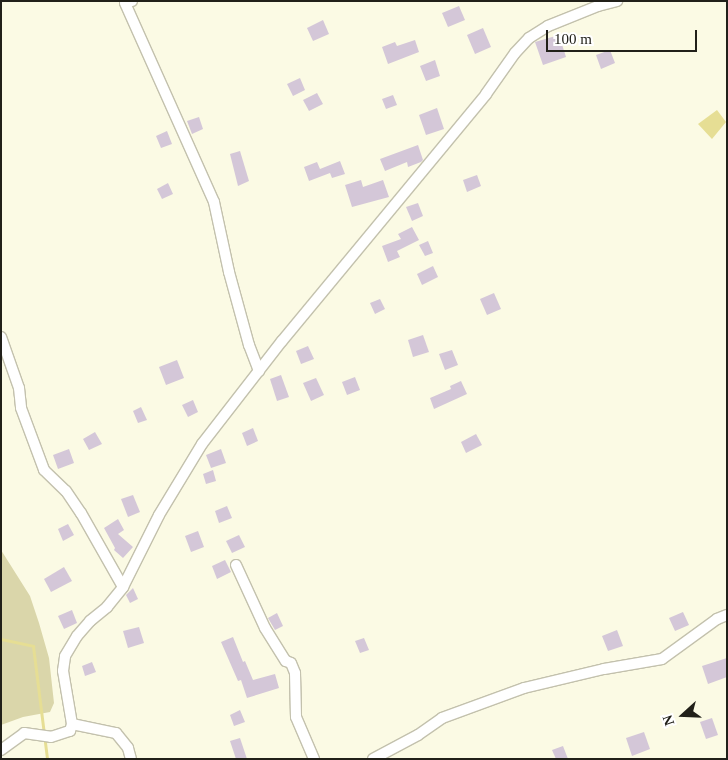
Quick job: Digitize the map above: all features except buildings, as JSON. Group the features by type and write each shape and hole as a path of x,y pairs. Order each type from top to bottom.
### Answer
{"street":[{"path":"132,1 125,3 214,202 229,272 249,345 259,370"},
{"path":"1,750 24,733 51,737 70,731 72,724 63,671 65,656 77,636 90,621 107,607 123,587 159,515 202,444 259,370 440,152 515,54 529,38 548,26 598,6 617,1"},
{"path":"1,337 18,388 24,416 44,470 66,491 81,513 123,587"},
{"path":"236,565 265,628 286,661 291,663 295,673 296,717 314,759"},
{"path":"373,759 418,735 442,718 524,688 604,669 662,659 717,619 727,615"},
{"path":"72,724 116,733 128,748 131,759"}],"shaded area":[{"path":"717,110 726,122 712,139 698,124"},
{"path":"1,550 30,596 49,658 54,703 50,712 23,717 1,725"}],"waterway":[{"path":"1,639 33,646 47,759"}]}
